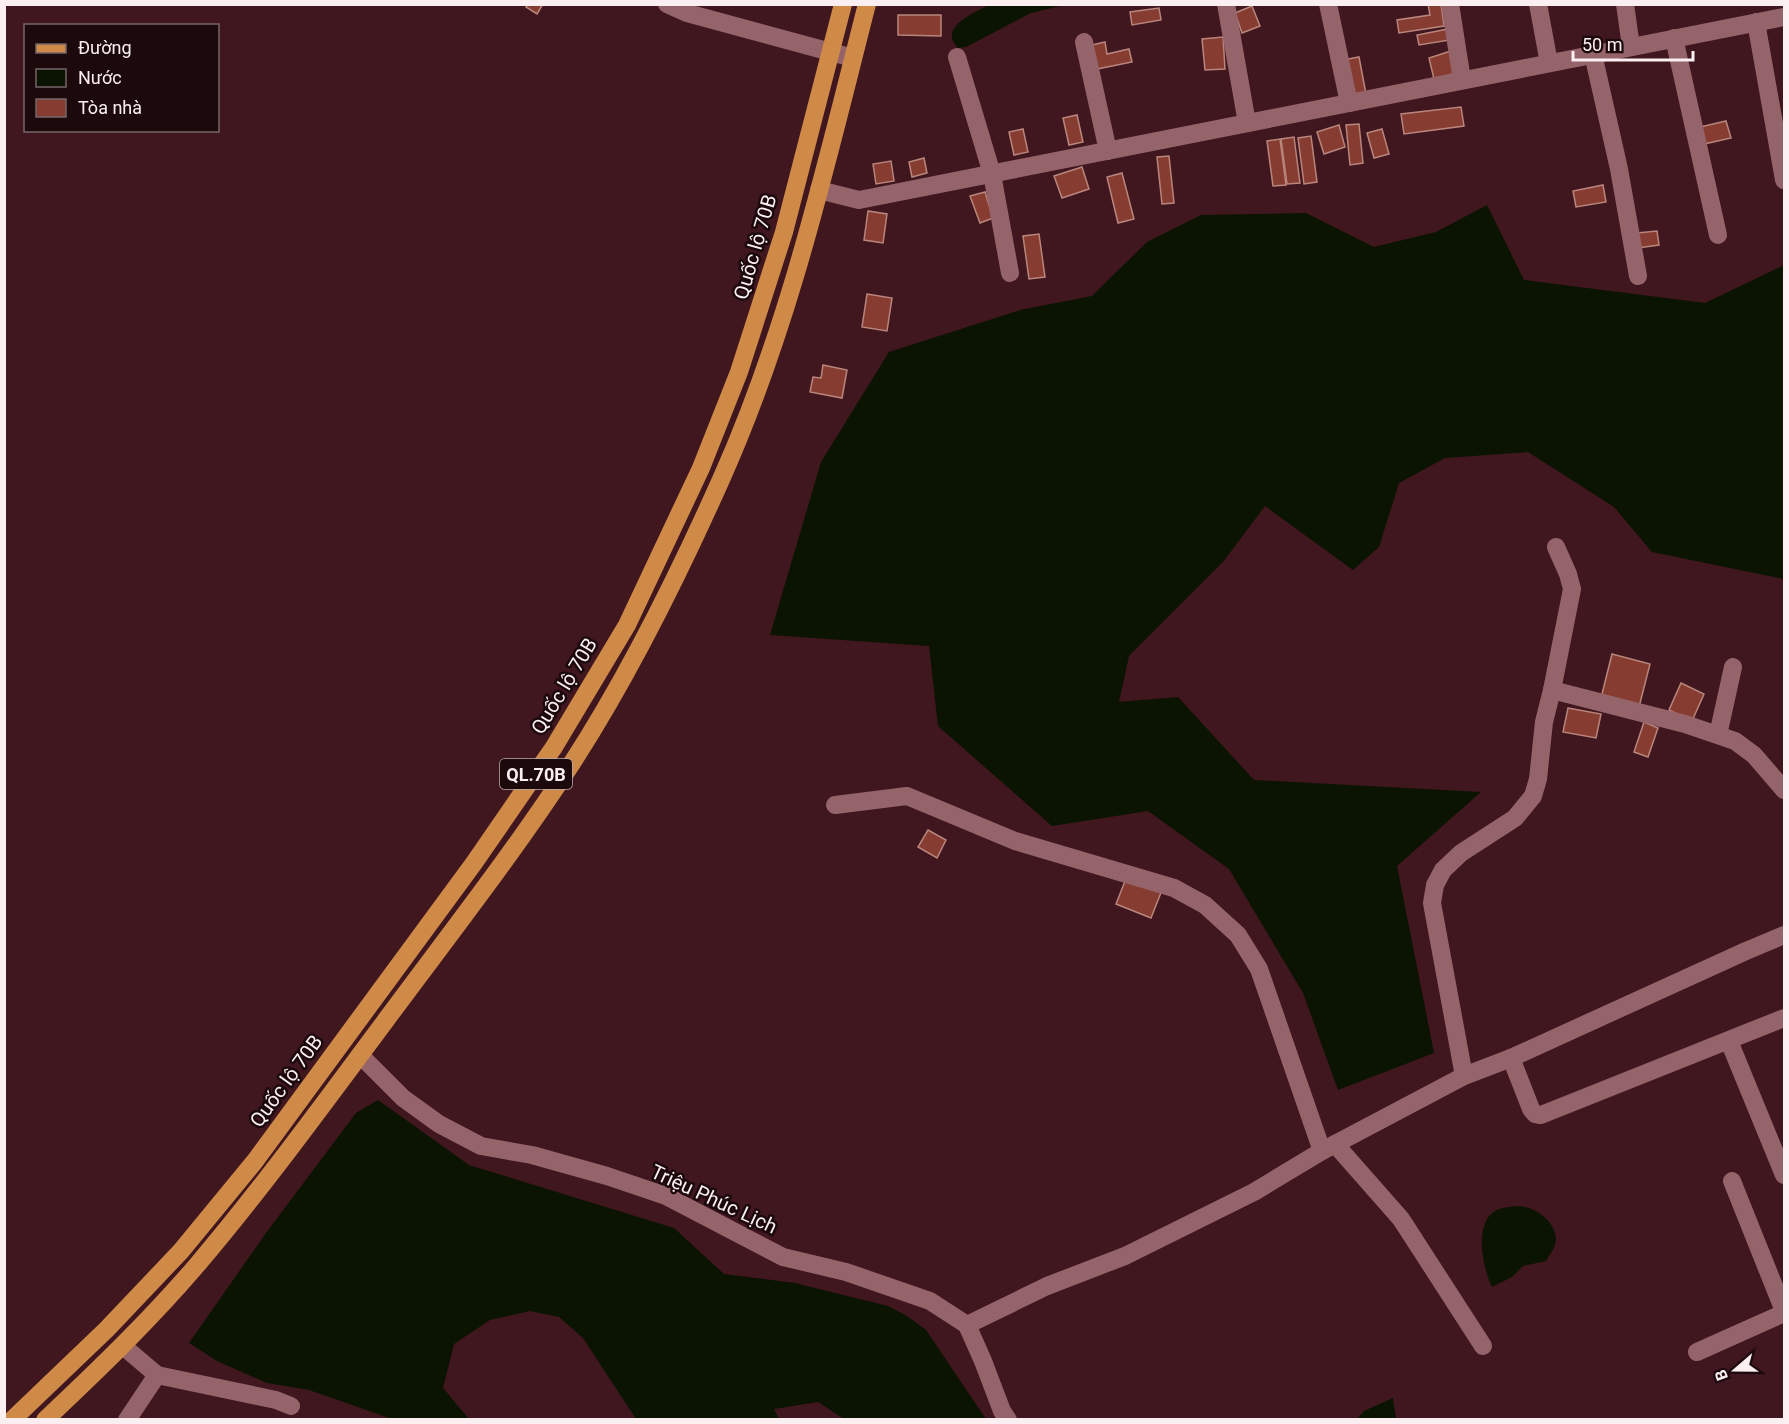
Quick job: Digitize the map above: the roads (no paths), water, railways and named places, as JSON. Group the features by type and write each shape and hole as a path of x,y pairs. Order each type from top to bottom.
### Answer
{"main road":[{"name":"Quốc lộ 70B","path":"12,1419 107,1329 181,1251 248,1170 474,863 554,747 627,625 701,468 739,372 784,232 843,4"},
{"name":"QL.70B","path":"45,1419 123,1346 195,1267 260,1188 493,876 573,762 645,638 723,474 759,386 808,237 867,4"},
{"path":"833,43 855,50"},
{"path":"474,863 493,876"}],"street":[{"path":"667,4 687,13 833,43"},
{"path":"1226,4 1247,123"},
{"path":"1328,4 1349,103"},
{"path":"1450,4 1462,80"},
{"path":"1538,4 1549,63"},
{"path":"1625,4 1631,47"},
{"path":"819,190 859,200 1785,17"},
{"path":"1756,22 1785,180"},
{"path":"1674,38 1718,235"},
{"path":"1084,42 1108,151"},
{"path":"1593,54 1619,169 1638,276"},
{"path":"957,57 992,174 1010,273"},
{"path":"1464,1076 1432,903 1435,885 1443,870 1455,859 1515,818 1533,796 1538,779 1544,722 1572,589 1556,547"},
{"path":"1718,735 1733,667"},
{"path":"1552,690 1685,724 1735,741 1755,755 1785,790"},
{"path":"835,805 907,796 1015,841 1174,888 1205,905 1238,935 1258,969 1328,1147 1401,1219 1483,1346"},
{"path":"1008,1419 1002,1411 984,1361 967,1325 1047,1286 1125,1256 1254,1192 1328,1147 1464,1076 1510,1058 1785,935"},
{"path":"1510,1058 1531,1109 1535,1114 1541,1115 1784,1021"},
{"path":"1729,1041 1785,1175"},
{"name":"Triệu Phúc Lịch","path":"360,1055 403,1098 440,1124 481,1146 532,1155 607,1176 666,1197 783,1257 846,1272 930,1301 967,1325"},
{"path":"1697,1352 1785,1312 1732,1181"},
{"path":"123,1346 157,1375 276,1400 291,1406"},
{"path":"127,1419 157,1375"}],"water":[{"path":"989,5 1064,5 1031,13 966,47 958,48 953,41 952,34 955,27 968,16"},
{"path":"1487,205 1524,280 1705,303 1784,265 1784,579 1652,552 1614,507 1528,452 1445,458 1399,483 1379,547 1353,570 1265,506 1223,562 1129,656 1119,702 1178,697 1254,780 1481,792 1397,866 1434,1053 1338,1090 1303,993 1229,869 1148,811 1052,826 938,726 929,646 770,635 821,462 889,352 1020,310 1092,296 1147,242 1201,215 1306,213 1374,247 1436,232"},
{"path":"378,1100 469,1165 674,1228 724,1274 795,1283 888,1306 926,1330 986,1419 844,1419 818,1402 774,1409 779,1419 636,1419 583,1338 559,1317 530,1311 490,1320 454,1344 443,1388 469,1419 392,1419 309,1390 267,1383 217,1361 189,1343 266,1233 356,1113"},
{"path":"1518,1206 1531,1209 1548,1220 1554,1231 1555,1244 1546,1261 1523,1266 1512,1277 1492,1287 1482,1249 1483,1229 1491,1214 1497,1210"},
{"path":"1393,1398 1396,1419 1357,1419 1364,1411"}]}
